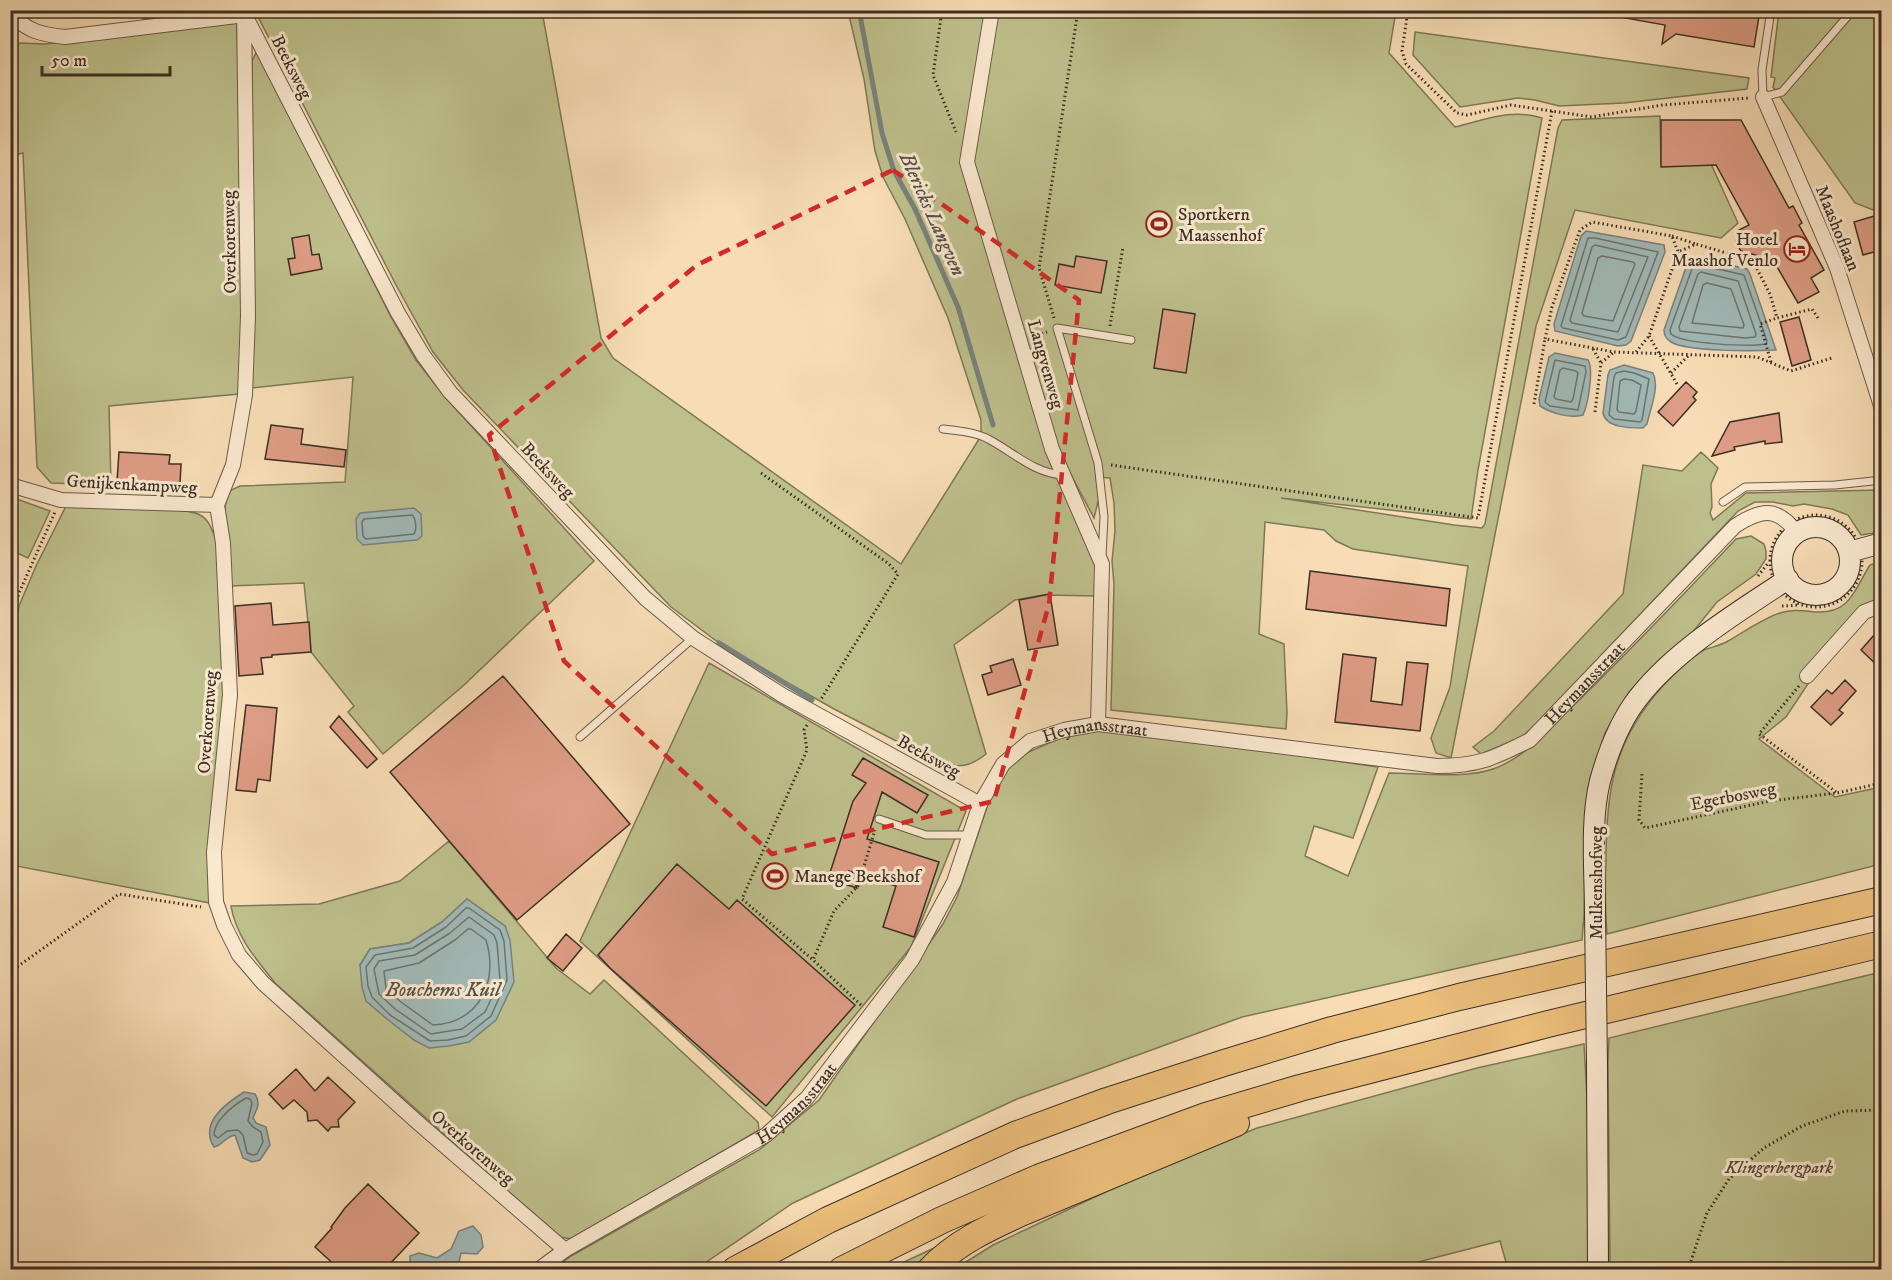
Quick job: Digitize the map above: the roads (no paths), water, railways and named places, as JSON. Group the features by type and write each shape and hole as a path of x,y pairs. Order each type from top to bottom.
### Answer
{"highway":[{"path":"735,1269 828,1220 1015,1135 1107,1101 1224,1063 1332,1030 1459,997 1881,900"},
{"path":"842,1269 942,1220 1038,1178 1206,1116 1300,1088 1548,1024 1881,944"},
{"path":"930,1269 959,1245 990,1227 1238,1122 1300,1088"}],"street":[{"name":"Langvenweg","path":"992,10 967,162 1052,449 1102,564 1098,724"},
{"path":"10,14 21,24 40,34 65,37 244,13"},
{"name":"Overkorenweg","path":"244,13 248,316 245,395 233,465 217,506 223,543 230,695 214,852 216,902 224,925 239,955 263,982 416,1121 565,1250"},
{"name":"Beeksweg","path":"244,13 399,313 423,355 450,392 645,598 693,638 782,695 980,804"},
{"name":"Maashoflaan","path":"1763,97 1837,268 1881,409"},
{"name":"Genijkenkampweg","path":"10,485 61,500 217,506"},
{"name":"Heymansstraat","path":"538,1269 565,1250 766,1135 807,1098 912,960 954,882 980,804 1003,764 1030,741 1064,730 1098,724 1437,766 1462,766 1489,760 1530,740 1735,526 1750,516 1766,513 1780,515 1797,533"},
{"path":"1806,528 1828,529 1855,550 1848,572 1836,589 1826,593 1806,593 1796,588 1784,571 1782,561 1784,550 1797,533 1806,528"},
{"path":"1855,550 1881,543"},
{"name":"Mulkenshofweg","path":"1598,1269 1595,913 1596,819 1600,782 1615,738 1637,698 1667,667 1688,650 1751,603 1788,579"},
{"path":"1807,676 1864,612 1881,604"}],"lane":[{"path":"1771,10 1762,70 1763,97 1782,92 1853,10"},
{"path":"1102,564 1104,517 1098,463 1057,328 1131,340"},
{"path":"943,429 971,432 988,439 1047,473 1063,475"},
{"path":"1724,502 1745,487 1835,486 1881,480"},
{"path":"580,737 693,638"},
{"path":"879,819 926,835 969,835"}],"water":[{"path":"1586,231 1664,245 1665,252 1631,341 1626,345 1618,346 1555,331 1554,324 1581,236"},
{"path":"1693,257 1747,269 1776,350 1738,351 1691,348 1671,342 1665,336 1664,330 1688,262"},
{"path":"1555,353 1588,360 1590,379 1583,415 1561,415 1540,406 1539,399 1549,357"},
{"path":"1624,365 1653,373 1655,379 1654,398 1647,424 1643,428 1614,424 1605,418 1603,413 1610,370"},
{"path":"414,508 421,514 422,536 417,540 363,545 357,539 356,519 360,513"},
{"name":"Bouchems Kuil","path":"467,899 505,926 510,940 514,982 496,1020 469,1042 429,1048 414,1040 366,1001 360,965 370,949 409,943 442,922"},
{"path":"244,1092 255,1094 257,1097 258,1106 253,1118 256,1123 266,1127 270,1145 260,1160 252,1162 243,1158 235,1135 214,1147 210,1138 212,1122 216,1115"},
{"path":"473,1226 481,1235 483,1247 477,1254 461,1253 459,1262 465,1266 470,1263 474,1269 425,1269 417,1263 410,1269 410,1256 419,1253 437,1258 451,1249 459,1231"}],"waterway":[{"name":"Blericks Langven","path":"859,10 882,133 894,171 915,209 958,307 993,425"},
{"path":"719,643 812,700"}],"place":[{"name":"Sportkern Maassenhof","path":"1159,224"},
{"name":"Hotel Maashof Venlo","path":"1797,249"},
{"name":"Manege Beekshof","path":"775,876"}],"park label":[{"name":"Klingerbergpark","path":"1779,1167"}]}
